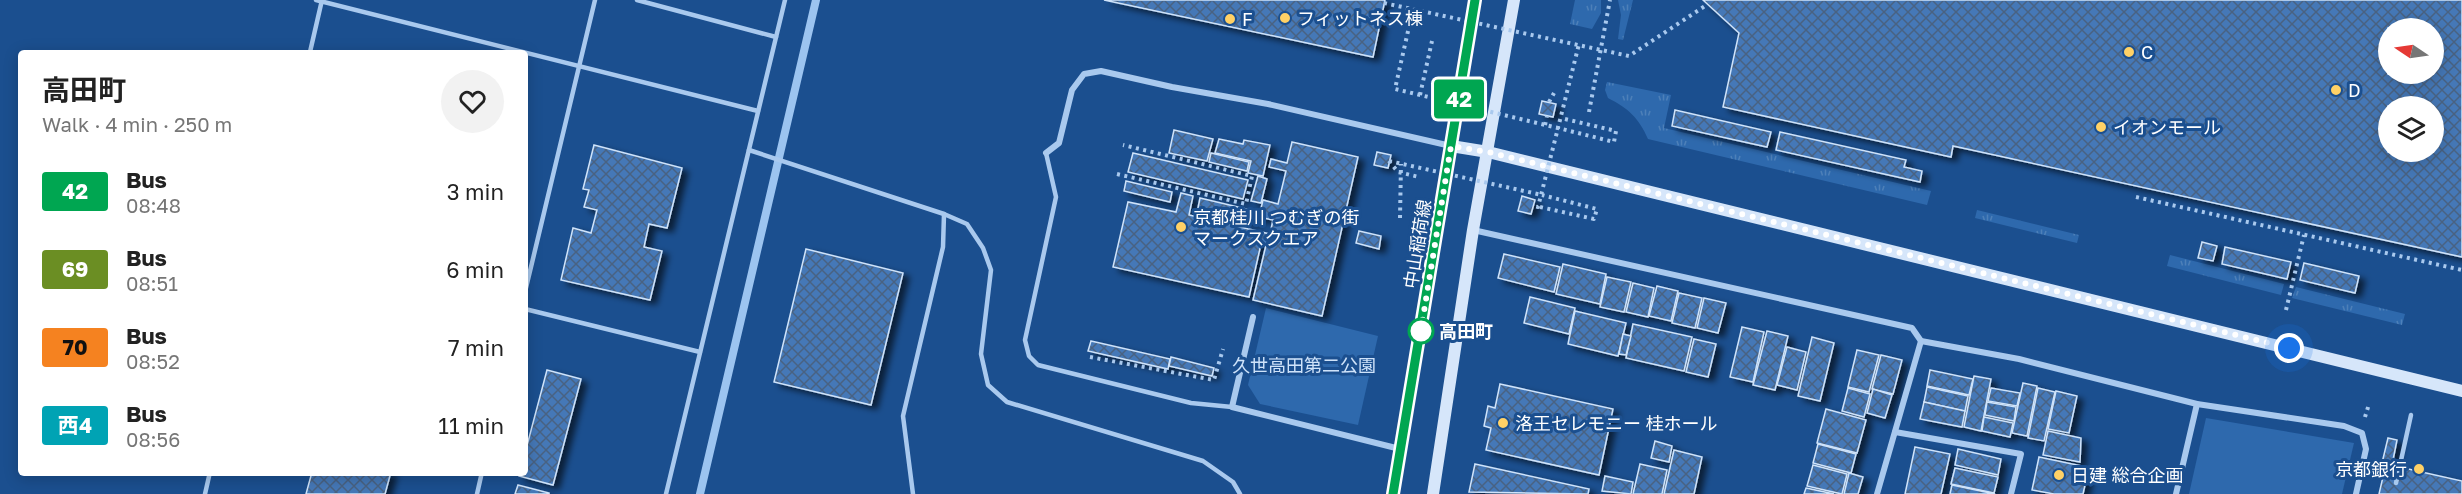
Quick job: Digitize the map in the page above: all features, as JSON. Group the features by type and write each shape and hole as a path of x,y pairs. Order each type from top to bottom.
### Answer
{"street":[{"name":"中山稲荷線","path":"1393,494 1475,0"},
{"path":"1433,494 1473,230 1514,0"},
{"path":"1046,153 1059,143 1072,90 1084,74 1101,71 1172,87 1268,104 1451,146 1488,152 2462,391"},
{"path":"1473,230 1912,328 1921,341 2019,359 2197,404 2344,426 2362,433 2366,449 2356,494"},
{"path":"1253,317 1232,407 1401,449"},
{"path":"1877,494 1921,341"},
{"path":"2176,494 2197,404"},
{"path":"1895,432 2021,454 2011,494"}],"lane":[{"path":"316,0 516,50"},
{"path":"528,279 595,0"},
{"path":"637,0 776,37"},
{"path":"666,494 785,0"},
{"path":"310,50 322,1"},
{"path":"528,53 758,111"},
{"path":"749,150 945,214 967,224 983,248 990,270 981,354 988,385 1006,402 1203,461 1233,482 1240,494"},
{"path":"1046,153 1056,197 1025,340 1029,356 1038,365 1191,403 1232,407"},
{"path":"913,494 903,416 943,247 945,214"},
{"path":"528,310 700,352"},
{"path":"2396,483 2411,415"},
{"path":"205,494 209,476"},
{"path":"477,494 481,476"}],"path":[{"path":"1588,112 1610,0"},
{"path":"1384,3 1629,56 1708,4"},
{"path":"1413,9 1395,89 1614,142 1616,131 1565,119"},
{"path":"1420,95 1432,41"},
{"path":"1533,206 1538,207 1542,195 1579,44"},
{"path":"1549,102 1554,93"},
{"path":"1545,125 1547,116"},
{"path":"1117,174 1246,204 1252,176 1123,145"},
{"path":"1419,177 1398,172 1389,161 1597,209 1594,219 1540,207"},
{"path":"1400,218 1401,164"},
{"path":"2136,197 2462,270"},
{"path":"2286,310 2304,235"},
{"path":"1090,357 1214,380 1223,349"}],"green space":[{"path":"1575,0 1601,0 1601,13 1592,29 1570,24"},
{"path":"1618,0 1633,0 1623,40 1618,39 1621,15"},
{"path":"1607,82 1671,95 1664,128 1931,191 1927,205 1648,139 1632,114 1608,98 1605,90"},
{"path":"1977,210 2079,235 2077,243 1975,218"},
{"path":"2170,255 2284,284 2281,295 2167,266"},
{"path":"2296,287 2405,314 2402,325 2292,298"},
{"name":"久世高田第二公園","path":"1266,308 1378,336 1358,425 1260,404 1248,385"},
{"path":"2206,418 2354,443 2342,494 2189,494"}],"building":[{"name":"フィットネス棟","path":"1104,0 1385,0 1373,57"},
{"name":"イオンモール","path":"1703,0 2462,0 2462,257 1953,146 1951,157 1723,107 1739,33"},
{"path":"1542,101 1556,104 1553,117 1539,114"},
{"path":"1675,110 1771,132 1767,147 1672,126"},
{"path":"1174,130 1213,139 1207,161 1169,153"},
{"path":"1780,132 1906,160 1904,167 1922,171 1920,182 1776,150"},
{"path":"1219,139 1243,144 1244,140 1270,145 1263,176 1248,173 1251,161 1215,153"},
{"name":"京都桂川 つむぎの街 マークスクエア","path":"1292,142 1358,157 1322,316 1253,300 1266,245 1261,244 1249,297 1113,267 1128,202 1176,212 1181,193 1193,196 1189,215 1270,234 1273,220 1259,217 1263,200 1278,204 1286,171 1269,167 1271,159 1287,163"},
{"path":"594,145 682,168 667,228 649,224 644,247 662,251 650,300 561,280 573,228 591,233 597,210 584,207 589,190 583,189"},
{"path":"1377,152 1391,155 1388,168 1374,165"},
{"path":"1133,153 1248,180 1243,199 1128,172"},
{"path":"1211,153 1249,162 1247,171 1209,162"},
{"path":"1258,176 1267,179 1261,203 1251,201"},
{"path":"1126,181 1172,192 1170,202 1124,191"},
{"path":"1522,196 1535,200 1531,214 1518,211"},
{"path":"1200,198 1259,212 1256,222 1198,208"},
{"path":"1359,231 1381,236 1379,249 1356,243"},
{"path":"2202,242 2217,246 2213,261 2198,258"},
{"path":"2225,247 2291,262 2287,279 2222,264"},
{"path":"806,249 903,273 871,405 774,382"},
{"path":"1504,254 1560,267 1554,292 1498,278"},
{"path":"2304,263 2359,276 2355,293 2300,280"},
{"path":"1563,264 1606,274 1600,304 1556,294"},
{"path":"1607,277 1631,282 1624,312 1600,307"},
{"path":"1633,283 1654,288 1648,317 1626,312"},
{"path":"1657,286 1678,291 1671,321 1649,316"},
{"path":"1679,293 1702,298 1695,328 1672,323"},
{"path":"1530,297 1575,308 1569,334 1524,323"},
{"path":"1704,298 1726,303 1718,333 1697,328"},
{"path":"1575,311 1626,323 1618,356 1568,344"},
{"path":"1633,324 1692,337 1684,371 1626,358"},
{"path":"1742,327 1764,332 1753,382 1730,377"},
{"path":"1767,331 1788,336 1775,390 1753,385"},
{"path":"1623,334 1631,336 1626,355 1619,354"},
{"path":"1812,337 1834,343 1820,401 1798,396"},
{"path":"1694,339 1716,344 1708,377 1686,372"},
{"path":"1091,341 1170,359 1168,369 1088,351"},
{"path":"1787,347 1806,352 1797,390 1777,385"},
{"path":"1857,350 1879,355 1869,392 1848,387"},
{"path":"1881,355 1902,360 1893,394 1872,389"},
{"path":"1171,357 1214,368 1212,376 1169,366"},
{"path":"547,370 581,379 553,485 519,476 528,476 528,442"},
{"path":"1930,370 1973,379 1969,395 1927,386"},
{"path":"1974,376 1991,379 1981,431 1964,427"},
{"path":"2023,383 2037,386 2027,436 2012,433"},
{"path":"1500,384 1613,409 1599,475 1486,450 1491,428 1484,426 1488,406 1495,408"},
{"path":"1927,387 1968,396 1965,411 1924,402"},
{"path":"1848,388 1870,394 1864,417 1842,411"},
{"path":"1991,388 2020,393 2017,406 1988,401"},
{"path":"2038,388 2055,392 2044,441 2028,438"},
{"path":"1873,389 1892,395 1885,418 1867,413"},
{"path":"2056,391 2077,396 2069,433 2048,429"},
{"path":"1924,402 1965,411 1962,427 1920,419"},
{"path":"1987,402 2016,407 2014,421 1985,415"},
{"path":"1826,409 1866,420 1857,453 1817,443"},
{"path":"1984,417 2013,423 2010,437 1982,431"},
{"path":"2048,431 2081,438 2080,462 2043,455"},
{"path":"2388,438 2397,440 2392,465 2382,463"},
{"path":"1655,441 1672,446 1669,462 1651,458"},
{"path":"1818,444 1856,454 1851,473 1813,463"},
{"path":"1915,447 1950,454 1941,494 1905,494"},
{"path":"1958,449 2001,459 1998,475 1955,465"},
{"path":"1674,450 1702,457 1694,494 1664,494"},
{"name":"日建 総合企画","path":"2039,457 2082,466 2081,474 2087,476 2083,494 2054,494 2032,490"},
{"path":"1475,464 1589,489 1588,494 1469,492"},
{"path":"1640,464 1667,470 1662,494 1633,494"},
{"path":"2386,464 2462,481 2462,494 2379,494"},
{"path":"1813,465 1847,474 1842,494 1807,486"},
{"path":"1955,468 1998,477 1994,493 1951,484"},
{"path":"1849,473 1863,477 1858,494 1844,494"},
{"path":"311,476 390,476 385,494 306,494"},
{"path":"1605,476 1633,482 1631,494 1602,491"},
{"path":"518,485 549,493 549,494 515,494"},
{"path":"1952,485 1995,494 1950,494"},
{"path":"1806,488 1834,494 1804,494"}],"waterway":[{"path":"700,494 816,0"}],"bus line":[{"name":"42","path":"1393,494 1475,0"}],"place":[{"name":"フィットネス棟","path":"1285,18"},
{"name":"F","path":"1230,19"},
{"name":"C","path":"2129,52"},
{"name":"D","path":"2336,90"},
{"name":"イオンモール","path":"2101,127"},
{"name":"京都桂川 つむぎの街 マークスクエア","path":"1181,227"},
{"name":"高田町","path":"1421,331"},
{"name":"洛王セレモニー 桂ホール","path":"1503,423"},
{"name":"京都銀行","path":"2419,469"},
{"name":"日建 総合企画","path":"2059,475"}],"route":[{"path":"1421,331 1420,336 1451,146 1488,152 1887,248 2289,348"}]}
